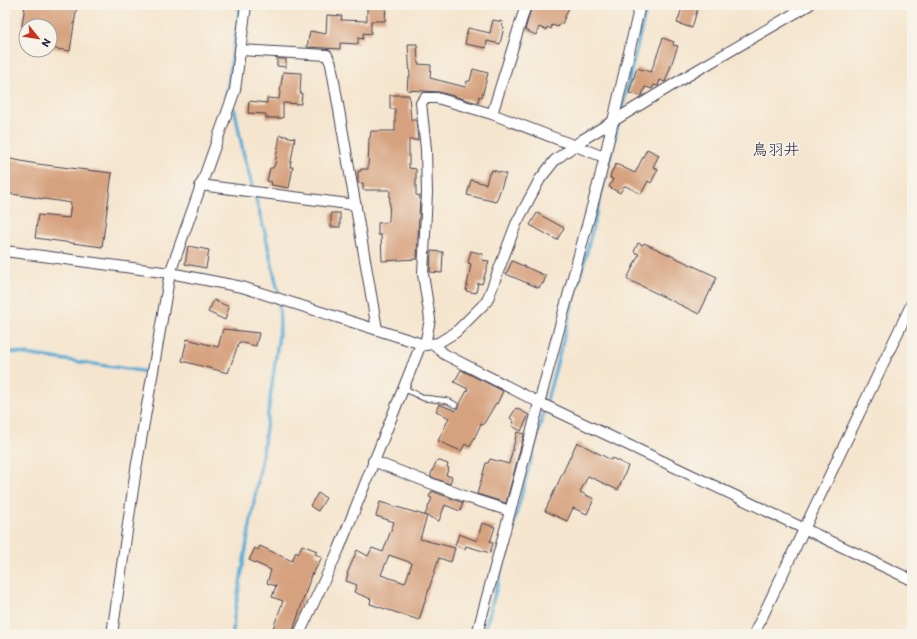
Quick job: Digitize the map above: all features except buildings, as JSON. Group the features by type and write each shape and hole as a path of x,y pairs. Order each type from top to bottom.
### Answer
{"street":[{"path":"112,634 136,469 170,273 235,90 246,5"},
{"path":"492,114 526,5"},
{"path":"477,634 540,403 604,157 640,5"},
{"path":"426,344 456,332 488,301 516,224 540,179 555,160 575,145 612,122 809,5"},
{"path":"240,50 327,55 331,64 377,329"},
{"path":"299,634 339,549 402,388 426,344 430,319 423,274 427,194 426,149 421,102 425,98 437,98 492,114 604,157"},
{"path":"200,185 356,205"},
{"path":"5,251 170,273 242,287 426,344 540,403 912,580"},
{"path":"754,634 912,303"},
{"path":"374,461 469,498 510,511"}],"lane":[{"path":"402,388 424,398 442,400 455,405"}],"waterway":[{"path":"233,634 234,617 262,457 280,327 279,296 265,233 243,152 235,111 226,98 240,5"},
{"path":"621,113 647,5"},
{"path":"484,634 586,255 619,121"},
{"path":"5,351 148,372"}],"district":[{"name":"鳥羽井","path":"776,149"}]}
